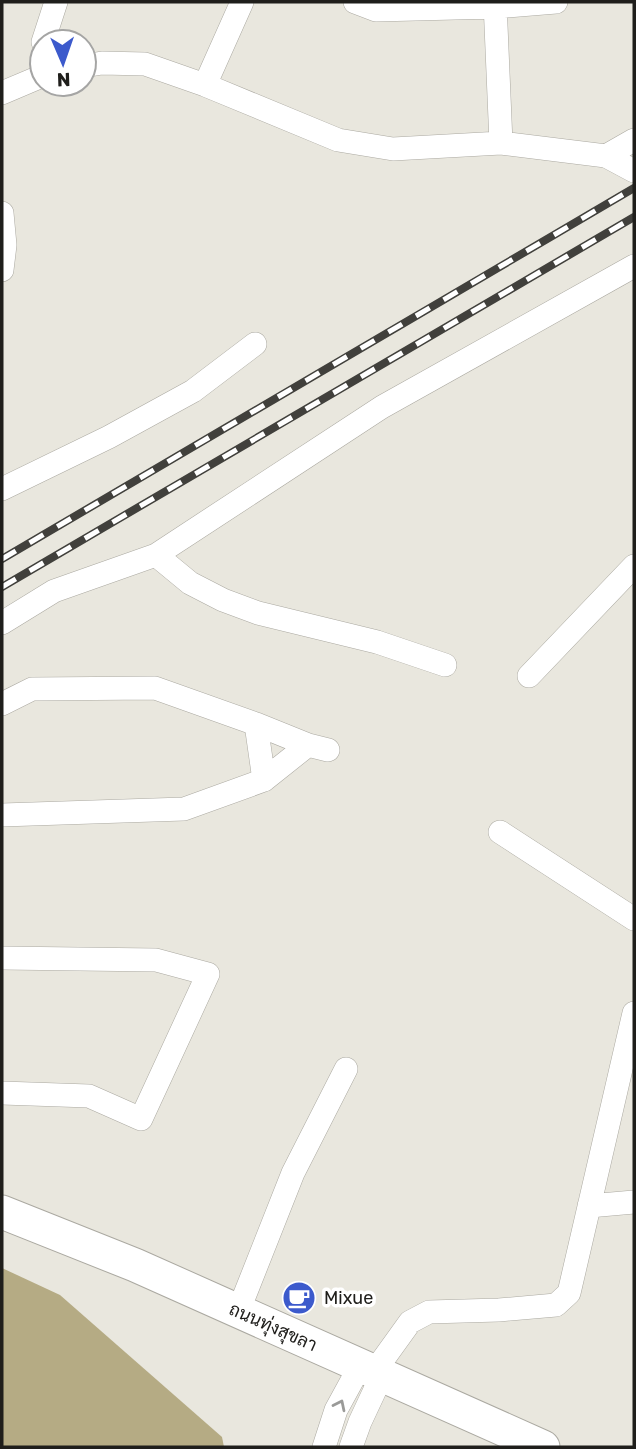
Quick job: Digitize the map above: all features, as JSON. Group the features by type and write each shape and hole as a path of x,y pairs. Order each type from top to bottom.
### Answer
{"street":[{"path":"48,28 56,2"},
{"path":"205,85 242,2"},
{"path":"355,2 376,10 556,2"},
{"path":"495,4 501,143"},
{"path":"98,64 145,64 205,85 338,140 393,149 501,143 606,156 634,171"},
{"path":"2,93 28,82"},
{"path":"606,156 634,140"},
{"path":"2,213 5,245 2,270"},
{"path":"2,623 54,591 156,555 382,407 634,266"},
{"path":"2,489 109,437 193,391 255,344"},
{"path":"156,555 191,583 223,600 258,613 377,642 445,665"},
{"path":"529,676 634,566"},
{"path":"2,704 32,689 155,688 318,747 264,780 184,809 2,815"},
{"path":"256,724 264,780"},
{"path":"500,832 634,919"},
{"path":"2,958 156,960 208,974 141,1119 89,1096 2,1093"},
{"path":"324,1447 337,1410 410,1322 429,1312 499,1310 556,1304 569,1293 634,1013"},
{"path":"238,1312 293,1173 346,1069"},
{"path":"589,1206 634,1202"},
{"name":"ถนนทุ่งสุขลา","path":"2,1212 135,1265 543,1447"},
{"path":"351,1447 372,1371"}],"shaded area":[{"path":"2,1268 60,1295 222,1437 224,1447 2,1447"}],"railway":[{"path":"2,559 634,188"},
{"path":"2,587 634,217"}],"place":[{"name":"Mixue","path":"299,1298"}]}
